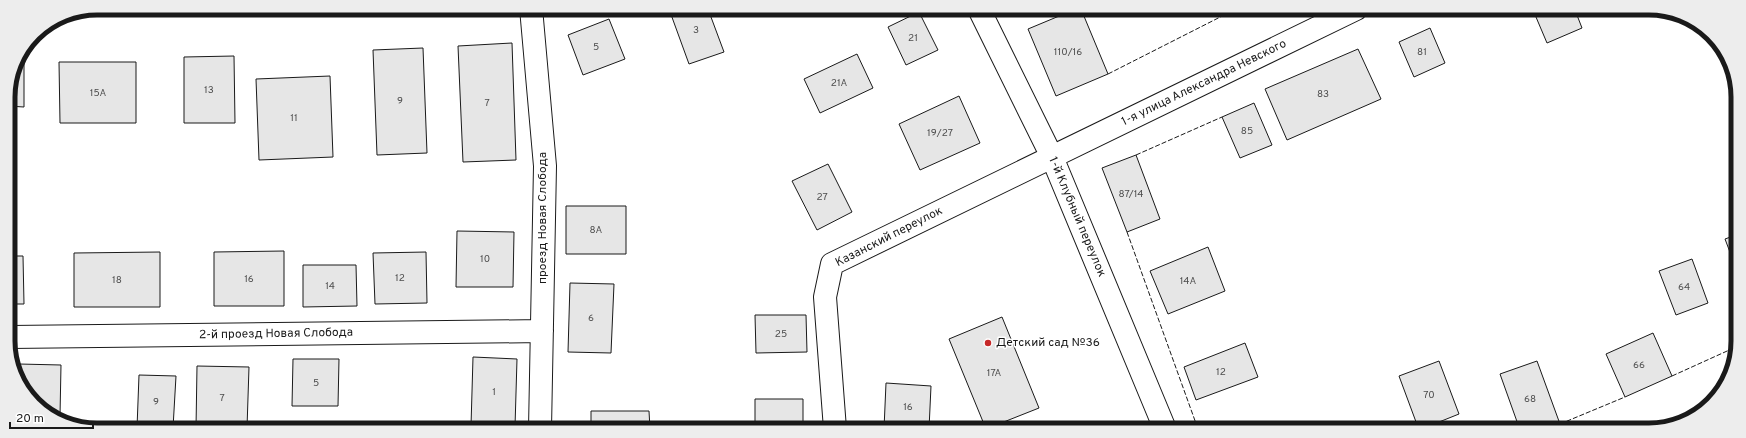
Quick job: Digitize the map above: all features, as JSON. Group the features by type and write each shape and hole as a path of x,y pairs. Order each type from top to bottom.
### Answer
{"street":[{"name":"проезд Новая Слобода","path":"532,15 545,166 540,423"},
{"name":"1-й Клубный переулок","path":"982,15 1052,157 1163,423"},
{"name":"1-я улица Александра Невского","path":"1052,157 1344,15"},
{"name":"Казанский переулок","path":"835,423 825,297 832,264 1052,157"},
{"name":"2-й проезд Новая Слобода","path":"15,337 542,330"}],"building":[{"path":"671,15 710,15 724,52 689,64"},
{"path":"913,15 920,15 938,50 906,65 888,27"},
{"path":"1062,15 1083,15 1108,74 1056,96 1028,29"},
{"path":"1535,15 1577,15 1582,28 1547,43"},
{"path":"609,19 625,59 583,75 568,35"},
{"path":"1430,28 1445,63 1414,77 1399,42"},
{"path":"512,43 516,160 463,162 458,46"},
{"path":"423,48 427,153 377,155 373,50"},
{"path":"1358,49 1381,99 1287,140 1265,89"},
{"path":"857,54 873,88 820,113 804,79"},
{"path":"234,56 235,123 184,123 184,57"},
{"path":"24,59 24,107 15,106 15,91 19,70"},
{"path":"59,62 136,62 136,123 60,123"},
{"path":"330,76 333,157 259,160 256,79"},
{"path":"959,96 980,143 920,170 899,124"},
{"path":"1254,103 1272,145 1240,158 1222,117"},
{"path":"1136,155 1160,219 1127,232 1102,168"},
{"path":"828,164 852,212 817,230 792,181"},
{"path":"566,206 626,206 626,254 566,254"},
{"path":"457,231 514,232 513,287 456,287"},
{"path":"1731,237 1731,255 1725,239"},
{"path":"1208,247 1225,291 1168,314 1150,271"},
{"path":"284,251 284,306 214,306 214,252"},
{"path":"160,252 160,307 74,307 74,253"},
{"path":"426,252 427,303 375,304 373,253"},
{"path":"15,256 23,256 24,304 15,304"},
{"path":"1692,259 1708,303 1676,315 1659,271"},
{"path":"303,265 356,265 357,306 303,307"},
{"path":"570,283 614,284 611,353 568,352"},
{"path":"755,315 806,315 807,352 756,353"},
{"path":"1002,317 1039,408 1001,423 984,423 949,339"},
{"path":"1653,333 1672,376 1625,397 1606,354"},
{"path":"1245,343 1258,377 1196,400 1184,367"},
{"path":"473,357 517,359 515,423 471,423"},
{"path":"293,359 339,359 338,406 292,406"},
{"path":"1439,361 1459,414 1436,423 1416,423 1399,376"},
{"path":"1537,361 1560,423 1518,423 1500,374"},
{"path":"19,364 61,365 60,414 47,406 32,391 21,373"},
{"path":"197,366 249,367 247,423 196,423"},
{"path":"139,375 176,376 173,423 137,423"},
{"path":"886,383 931,386 929,423 884,423"},
{"path":"755,399 803,399 803,423 755,423"},
{"path":"591,411 649,411 650,423 591,423"}],"fence":[{"path":"1108,74 1224,15"},
{"path":"1136,155 1222,117"},
{"path":"1127,232 1196,423"},
{"path":"1672,376 1731,349"},
{"path":"1562,423 1625,397"}],"place":[{"name":"Детский сад №36","path":"988,343"}]}
